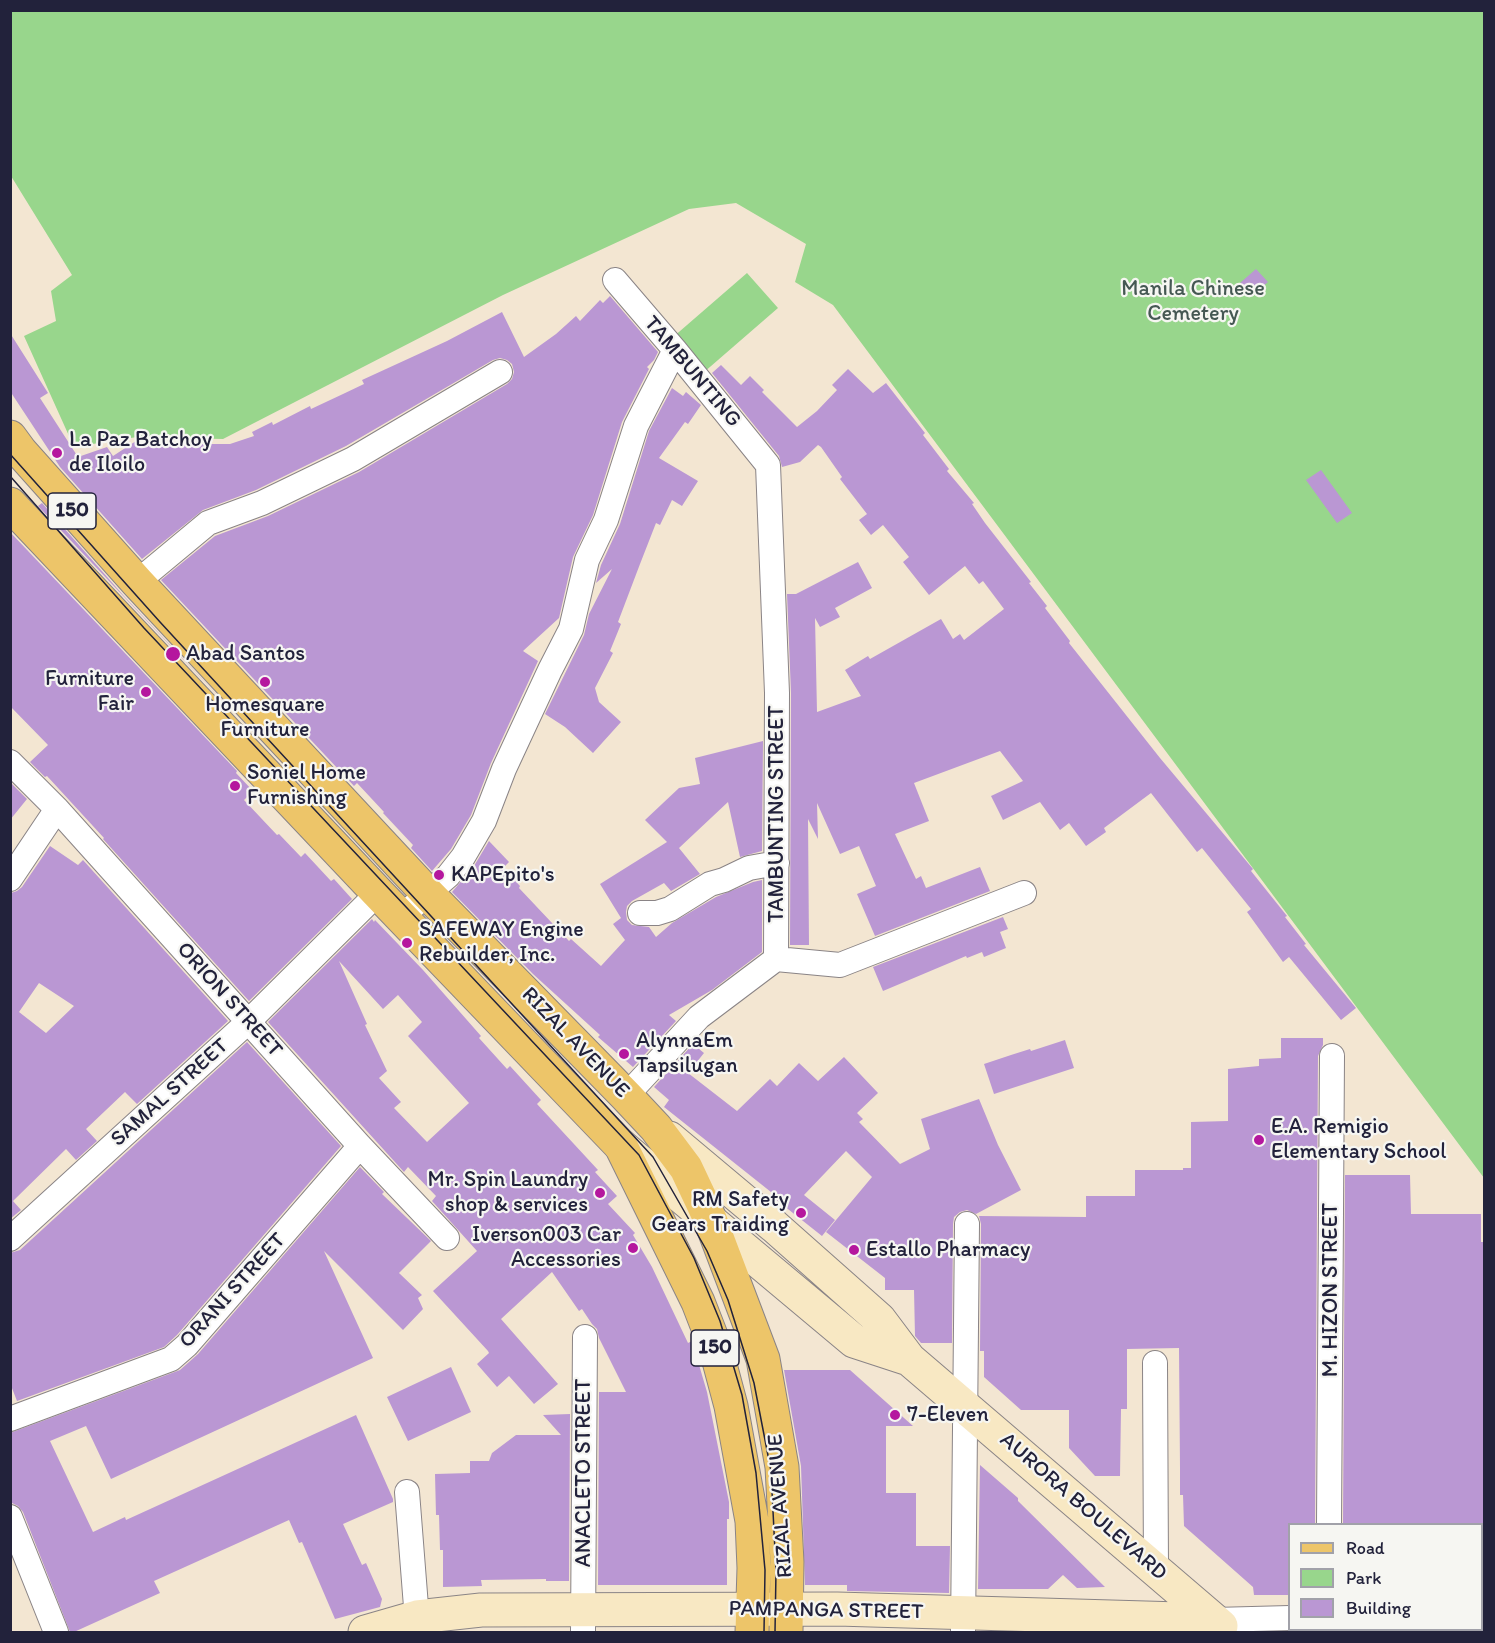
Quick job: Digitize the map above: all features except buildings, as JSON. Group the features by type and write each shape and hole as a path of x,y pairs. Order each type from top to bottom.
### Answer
{"main road":[{"name":"RIZAL AVENUE","path":"14,450 427,893 656,1128 686,1168 710,1219 763,1359 782,1467 787,1621"},
{"name":"RIZAL AVENUE","path":"10,504 621,1146 698,1302 715,1346 731,1406 752,1521 752,1621"},
{"name":"AURORA BOULEVARD","path":"656,1128 774,1226 879,1319 909,1359 1221,1626"},
{"name":"AURORA BOULEVARD","path":"621,1146 854,1341 909,1359"},
{"name":"PAMPANGA STREET","path":"365,1632 417,1625 481,1610 583,1620 671,1610 752,1621 787,1621 837,1609 963,1623 1084,1616 1147,1626 1221,1626"}],"street":[{"name":"TAMBUNTING","path":"615,280 768,465"},
{"path":"401,917 448,876 463,857 484,821 504,769 550,670 572,629 587,560 606,520 636,426 675,350"},
{"path":"136,582 208,523 262,503 353,459 500,372"},
{"name":"TAMBUNTING STREET","path":"768,465 777,693 776,959"},
{"name":"ORION STREET","path":"10,762 57,809 360,1146 447,1238"},
{"path":"10,879 57,809"},
{"path":"640,913 657,913 670,909 710,884 724,880 749,867 777,863"},
{"name":"SAMAL STREET","path":"10,1239 248,1022 378,893"},
{"path":"626,1096 699,1017 776,959 840,965 1024,893"},
{"name":"M. HIZON STREET","path":"1329,1523 1332,1056"},
{"name":"ORANI STREET","path":"10,1419 171,1359 187,1345 360,1146"},
{"path":"963,1623 967,1224"},
{"name":"ANACLETO STREET","path":"583,1620 585,1337"},
{"path":"1155,1363 1156,1570"},
{"path":"407,1492 417,1625"},
{"path":"10,1517 56,1632"},
{"name":"PAMPANGA STREET","path":"1221,1626 1288,1618"}],"green space":[{"name":"Manila Chinese Cemetery","path":"11,11 1484,11 1484,1178 833,305 795,282 806,244 736,203 689,209 503,295 223,439 137,437 74,447 24,336 56,321 51,291 72,275 11,176"},
{"path":"747,273 778,308 703,373 672,338"}],"tram line":[{"path":"10,454 160,622 653,1157 707,1251 728,1300 754,1383 771,1471 776,1571 775,1632"},
{"path":"10,476 144,628 639,1155 694,1258 720,1321 742,1395 756,1473 765,1570 764,1632"}],"place":[{"name":"La Paz Batchoy de Iloilo","path":"57,453"},
{"name":"Abad Santos","path":"173,654"},
{"name":"Homesquare Furniture","path":"265,682"},
{"name":"Furniture Fair","path":"146,692"},
{"name":"Soniel Home Furnishing","path":"235,786"},
{"name":"KAPEpito's","path":"439,875"},
{"name":"SAFEWAY Engine Rebuilder, Inc.","path":"407,943"},
{"name":"AlynnaEm Tapsilugan","path":"624,1054"},
{"name":"E.A. Remigio Elementary School","path":"1259,1140"},
{"name":"Mr. Spin Laundry shop & services","path":"600,1193"},
{"name":"RM Safety Gears Traiding","path":"801,1213"},
{"name":"Iverson003 Car Accessories","path":"633,1248"},
{"name":"Estallo Pharmacy","path":"854,1250"},
{"name":"7-Eleven","path":"895,1415"}]}
